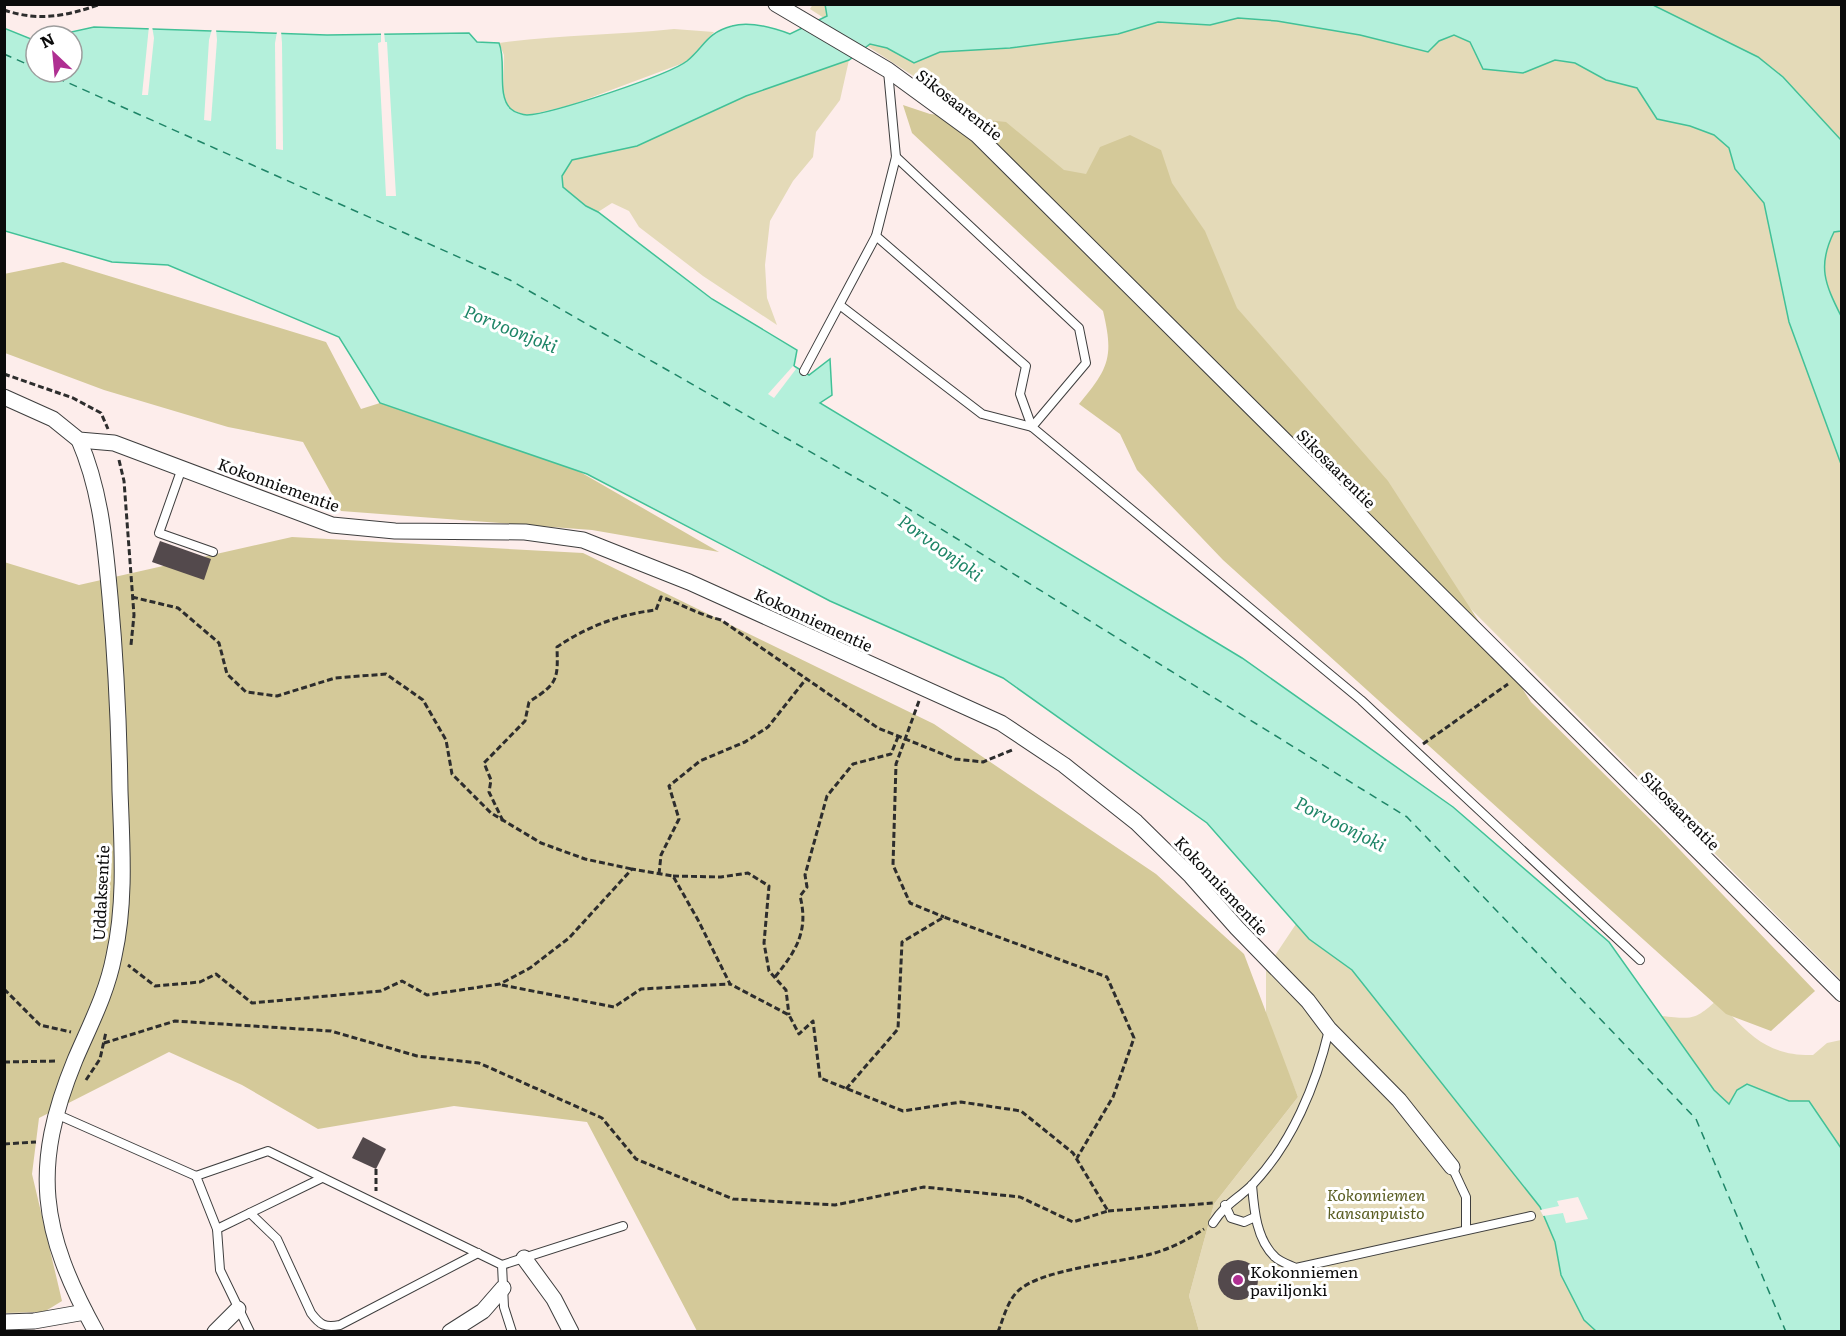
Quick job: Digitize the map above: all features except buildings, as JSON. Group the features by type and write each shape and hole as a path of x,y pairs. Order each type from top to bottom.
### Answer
{"street":[{"name":"Sikosaarentie","path":"776,4 888,70 977,135 1842,994"},
{"path":"4,397 53,418 79,440"},
{"name":"Kokonniementie","path":"79,440 114,443 332,525 395,531 525,532 583,540 660,569 1000,723 1064,765 1136,822 1191,876 1237,928 1308,1001 1329,1029 1399,1100 1452,1167"},
{"name":"Uddaksentie","path":"79,440 90,465 103,523 116,661 122,870 120,923 105,993 75,1061 56,1114 49,1142 46,1194 65,1273 96,1332"},
{"path":"524,1258 554,1299 571,1332"},
{"path":"450,1332 483,1311 503,1288"},
{"path":"216,1332 238,1309"},
{"path":"4,1322 34,1321 85,1312"}],"lane":[{"path":"804,372 841,306 876,236 896,157 888,70"},
{"path":"896,157 1079,328 1086,363 1032,427"},
{"path":"876,236 1026,366 1020,394 1032,427"},
{"path":"841,306 982,414 1032,427 1361,700 1640,960"},
{"path":"182,468 159,533 213,552"},
{"path":"1213,1223 1225,1205 1252,1185 1271,1162 1308,1095 1319,1070 1329,1029"},
{"path":"56,1114 196,1176 268,1151 502,1264 623,1226"},
{"path":"1452,1167 1466,1197 1466,1230"},
{"path":"196,1176 217,1229 220,1270 250,1332"},
{"path":"217,1229 322,1178"},
{"path":"1252,1185 1255,1217 1264,1242 1276,1258 1296,1268 1531,1216"},
{"path":"1225,1205 1231,1218 1244,1222 1255,1217"},
{"path":"250,1213 277,1239 311,1313 319,1323 327,1328 340,1325 478,1252"},
{"path":"502,1264 504,1307 512,1332"}],"path":[{"path":"4,10 29,18 67,15 101,4"},
{"path":"4,374 73,398 101,413"},
{"path":"132,597 178,608 219,642 227,674 246,692 277,696 335,678 386,674 423,700 446,740 452,774 492,813 541,843 585,859 632,869 673,876 720,877 748,873 770,886 764,943 769,971 786,990 789,1015 799,1034 813,1021 820,1078 903,1111 961,1102 1021,1111 1073,1153 1108,1211"},
{"path":"503,820 489,792 490,780 484,763 525,721 530,702 552,687 558,677 557,647 584,629 639,612 656,610 661,597 681,604 694,614 721,620 878,728 905,740 955,759 983,762 1010,752 1022,737"},
{"path":"1415,750 1520,676"},
{"path":"659,873 661,855 679,819 669,786 700,761 745,742 768,727 807,678"},
{"path":"923,688 896,764 893,865 909,903 1107,977 1134,1038 1113,1098 1077,1159"},
{"path":"774,977 797,949 804,913 800,896 807,887 808,865 827,796 853,764 891,754 898,737"},
{"path":"124,962 155,986 200,981 216,974 252,1003 381,991 402,981 427,995 500,984 530,968 569,938 632,869"},
{"path":"673,876 730,984"},
{"path":"846,1089 898,1029 902,942 944,917"},
{"path":"500,984 614,1007 641,989 730,984 789,1015"},
{"path":"4,989 40,1025 86,1036"},
{"path":"104,1043 175,1022 331,1031 417,1056 479,1063 602,1118 636,1159 733,1199 835,1205 924,1187 1020,1197 1073,1222 1108,1211 1211,1202 1225,1205"},
{"path":"4,1062 75,1061"},
{"path":"4,1144 49,1142"},
{"path":"376,1168 376,1204"},
{"path":"998,1332 1016,1293 1027,1284 1060,1273 1152,1254 1184,1242 1213,1223"}],"green space":[{"path":"813,4 1841,5 1841,980 986,123 810,9"},
{"path":"674,29 714,32 686,62 571,105 525,116 509,108 503,93 504,55 499,43"},
{"path":"849,60 840,100 816,132 813,157 793,181 770,221 765,265 767,298 777,325 703,276 639,227 629,211 612,203 598,212 586,206 563,187 562,176 572,160 686,124 746,96"},
{"name":"Kokonniemen kansanpuisto","path":"1296,924 1309,939 1352,970 1540,1207 1555,1242 1632,1331 1199,1331 1189,1296 1214,1204 1298,1097 1266,1017 1266,969"},
{"path":"1717,1000 1748,1032 1770,1047 1782,1051 1813,1055 1827,1043 1841,1040 1841,1185 1737,1090 1729,1105 1714,1090 1661,1016 1692,1017 1703,1012"}],"shaded area":[{"path":"903,105 930,114 1006,122 1064,170 1086,174 1100,147 1130,135 1161,150 1172,183 1205,231 1237,308 1388,481 1531,702 1658,827 1815,991 1771,1031 1726,1014 1223,560 1137,470 1120,434 1079,404 1097,381 1106,361 1108,340 1103,311 912,133"},
{"path":"63,262 326,342 361,409 380,403 575,469 719,552 592,530 341,511 303,442 228,427 104,390 5,353 4,274"},
{"path":"292,537 583,553 934,724 1156,874 1244,954 1298,1097 1214,1204 1189,1296 1199,1331 697,1331 587,1122 454,1106 318,1129 242,1085 169,1052 39,1118 32,1174 62,1301 44,1312 5,1313 4,562 79,585"}],"water":[{"name":"Porvoonjoki","path":"825,4 1653,5 1758,57 1783,77 1841,140 1841,231 1834,232 1829,244 1825,275 1841,316 1841,464 1789,322 1764,203 1735,169 1729,148 1714,135 1690,126 1657,119 1637,88 1606,80 1575,63 1555,60 1523,73 1483,69 1470,42 1454,35 1439,41 1428,52 1360,35 1277,21 1238,18 1210,25 1158,22 1118,34 1010,48 940,52 914,63 887,48 870,44 849,60 746,96 637,146 572,160 562,176 563,187 586,206 598,212 712,299 797,350 794,366 809,375 830,359 832,395 820,403 1242,658 1453,807 1609,942 1714,1090 1729,1104 1737,1090 1747,1084 1789,1101 1809,1101 1841,1148 1841,1331 1596,1331 1584,1320 1561,1275 1555,1242 1540,1207 1352,970 1309,939 1207,823 1003,678 830,601 587,474 380,403 339,337 168,265 112,262 5,231 4,28 24,36 24,84 84,84 84,29 94,27 327,35 469,33 477,42 499,43 504,96 511,109 527,115 583,101 658,75 687,61 711,36 732,26 754,25 790,34 827,16"}],"pier":[{"path":"149,26 152,26 154,38 148,95 142,95"},
{"path":"212,29 216,29 217,40 211,121 204,120 209,40"},
{"path":"281,31 283,150 276,149 275,43 277,32"},
{"path":"381,31 384,31 385,42 387,42 396,196 386,196 378,43 381,42"},
{"path":"793,366 796,369 774,398 768,394"},
{"path":"1578,1197 1588,1219 1566,1223 1563,1213 1543,1216 1540,1210 1559,1206 1557,1201"}],"ferry route":[{"path":"4,54 24,63"},
{"path":"71,84 510,280 891,498 1407,817 1696,1119 1786,1332"}],"place":[{"name":"Kokonniemen paviljonki","path":"1238,1280"}]}
